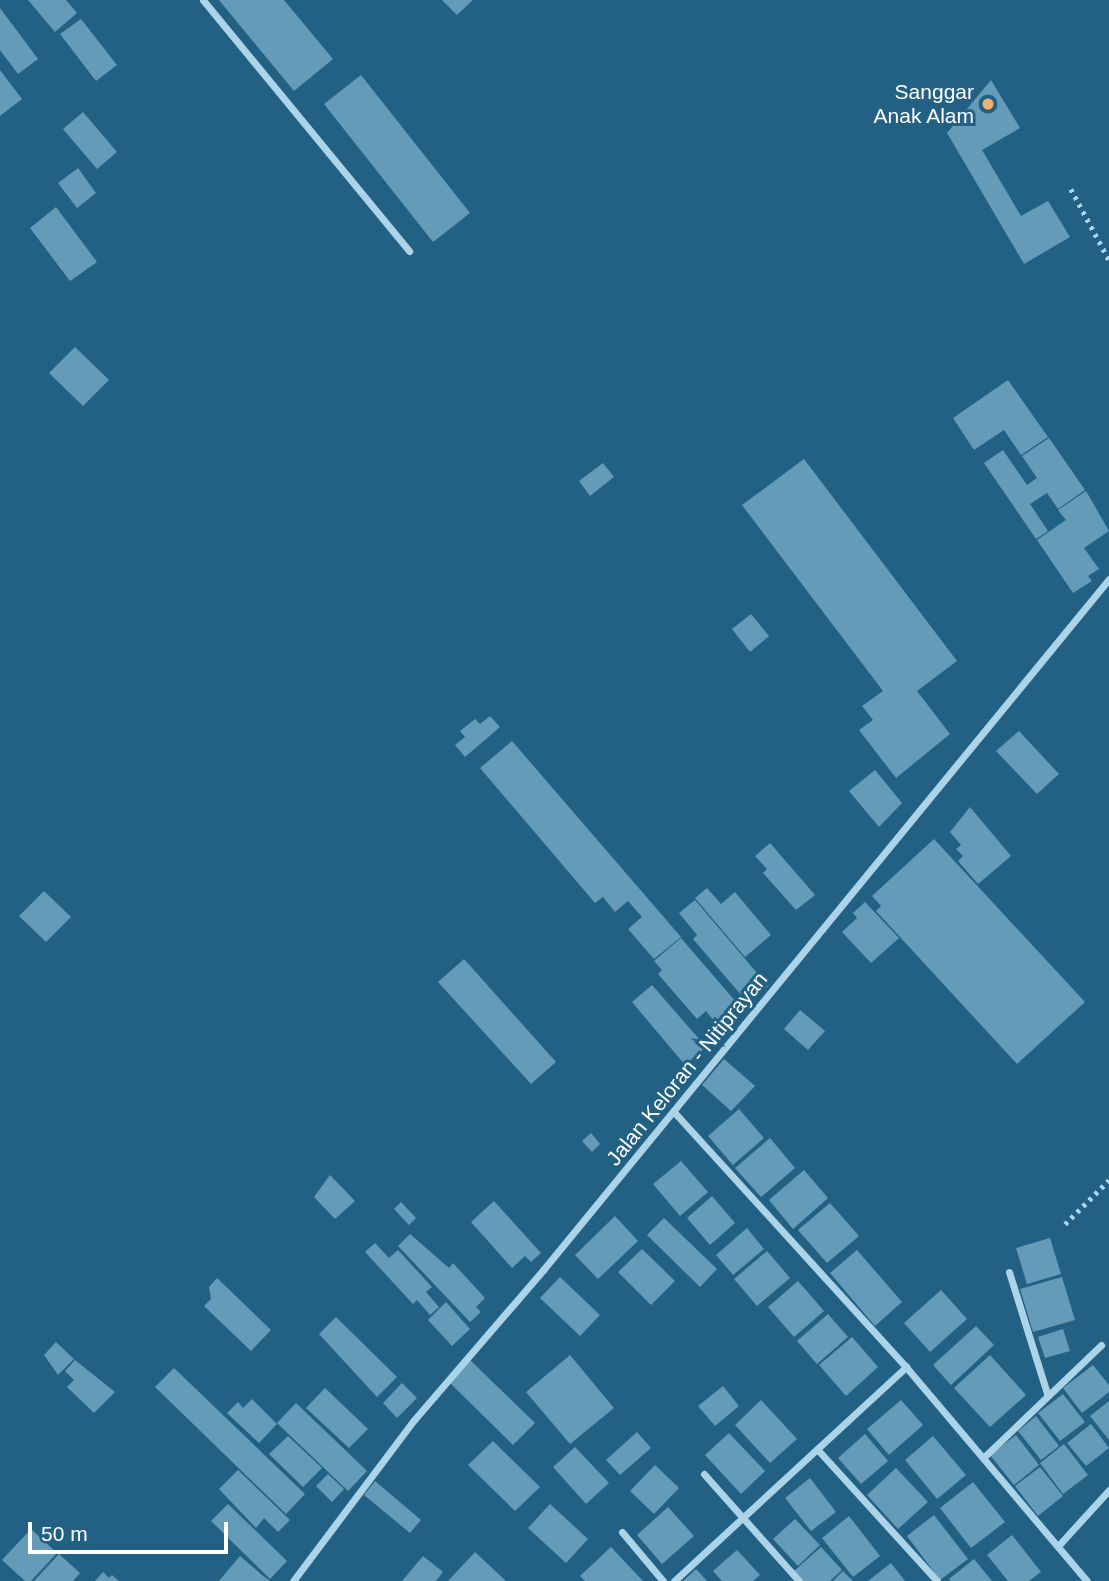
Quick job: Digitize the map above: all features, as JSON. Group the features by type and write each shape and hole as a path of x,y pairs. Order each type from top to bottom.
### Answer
{"street":[{"path":"203,0 409,251"},
{"name":"Jalan Keloran - Nitiprayan","path":"293,1581 414,1420 674,1112 1109,579"},
{"path":"674,1112 906,1367 1087,1581"},
{"path":"1009,1272 1047,1394"},
{"path":"984,1457 1101,1345"},
{"path":"674,1581 906,1367"},
{"path":"817,1449 937,1581"},
{"path":"704,1474 799,1581"},
{"path":"1058,1546 1109,1490"},
{"path":"622,1532 663,1581"}],"path":[{"path":"1071,189 1109,260"},
{"path":"1065,1224 1109,1180"}],"building":[{"path":"28,0 66,0 77,13 55,32"},
{"path":"219,0 284,0 333,59 294,91"},
{"path":"442,0 473,0 457,15"},
{"path":"0,8 38,59 18,74 0,50"},
{"path":"81,19 117,65 96,81 60,34"},
{"path":"0,70 22,99 0,116"},
{"path":"361,75 470,213 433,242 324,104"},
{"path":"991,80 1020,128 982,150 1021,216 1048,201 1070,237 1024,264 947,133"},
{"path":"83,112 117,152 97,169 63,129"},
{"path":"78,168 96,193 77,208 58,183"},
{"path":"56,207 97,262 70,281 30,228"},
{"path":"75,347 109,380 83,406 49,373"},
{"path":"1008,380 1048,437 1021,455 1004,430 974,450 953,418"},
{"path":"1049,438 1085,490 1058,509 1047,493 1030,504 1048,531 1036,539 984,463 1003,450 1027,485 1037,478 1022,456"},
{"path":"804,459 957,661 917,691 950,734 896,778 859,730 873,720 862,706 883,691 742,505"},
{"path":"603,463 614,477 590,496 579,481"},
{"path":"1086,491 1109,531 1084,548 1099,569 1088,576 1092,581 1073,593 1037,540 1066,520 1058,510"},
{"path":"751,614 769,636 750,652 732,629"},
{"path":"490,716 500,727 465,757 455,745 465,737 460,731 475,719 480,724"},
{"path":"1019,731 1059,774 1037,794 996,751"},
{"path":"512,741 681,937 654,959 628,929 642,917 628,901 615,912 603,897 595,903 480,768"},
{"path":"875,770 902,803 879,827 849,791"},
{"path":"970,807 1011,856 978,884 958,861 963,856 956,849 961,845 950,832"},
{"path":"934,839 1085,1002 1017,1064 876,911 881,906 872,896"},
{"path":"770,843 815,895 796,910 763,873 767,869 755,856"},
{"path":"707,888 721,904 735,892 771,935 745,957 695,898"},
{"path":"44,891 71,917 46,942 19,916"},
{"path":"695,900 768,986 748,1003 693,939 697,935 679,913"},
{"path":"865,902 899,938 871,963 842,932 857,918 853,913"},
{"path":"681,938 742,1009 723,1032 706,1011 697,1019 658,974 662,970 654,961"},
{"path":"464,959 556,1062 531,1084 438,982"},
{"path":"652,985 706,1047 685,1065 632,1002"},
{"path":"800,1010 825,1031 808,1050 784,1029"},
{"path":"724,1059 755,1086 731,1111 702,1085"},
{"path":"739,1109 764,1138 733,1165 708,1136"},
{"path":"591,1133 600,1144 592,1152 582,1141"},
{"path":"770,1138 795,1168 761,1197 735,1168"},
{"path":"681,1161 708,1192 680,1216 653,1184"},
{"path":"804,1170 828,1198 793,1229 769,1200"},
{"path":"330,1175 355,1201 335,1219 314,1197"},
{"path":"712,1196 735,1223 710,1245 687,1218"},
{"path":"494,1201 541,1253 531,1262 525,1256 512,1268 471,1222"},
{"path":"401,1202 416,1218 409,1225 394,1209"},
{"path":"830,1203 859,1236 827,1263 798,1230"},
{"path":"615,1216 638,1241 598,1279 575,1255"},
{"path":"664,1218 717,1269 700,1287 647,1235"},
{"path":"747,1228 764,1249 733,1275 716,1255"},
{"path":"410,1234 449,1268 453,1263 485,1298 476,1307 481,1312 470,1322 398,1246"},
{"path":"1050,1238 1061,1274 1027,1284 1016,1248"},
{"path":"375,1243 389,1258 398,1250 432,1287 426,1292 439,1307 430,1315 417,1300 413,1304 365,1252"},
{"path":"642,1249 675,1281 651,1305 618,1272"},
{"path":"857,1250 902,1302 875,1326 830,1273"},
{"path":"767,1251 790,1278 757,1306 734,1279"},
{"path":"560,1277 600,1315 580,1336 540,1298"},
{"path":"1062,1277 1075,1320 1033,1332 1020,1289"},
{"path":"217,1278 271,1330 251,1351 204,1306 211,1299 209,1287"},
{"path":"798,1281 824,1311 794,1337 768,1307"},
{"path":"941,1290 967,1319 930,1352 904,1323"},
{"path":"446,1302 470,1329 452,1346 428,1320"},
{"path":"828,1314 848,1337 817,1364 797,1341"},
{"path":"336,1317 397,1377 377,1397 319,1334"},
{"path":"976,1326 994,1345 951,1385 933,1365"},
{"path":"1063,1329 1070,1351 1045,1358 1038,1337"},
{"path":"852,1337 878,1367 846,1396 819,1365"},
{"path":"56,1342 74,1359 58,1375 44,1355"},
{"path":"570,1355 614,1408 570,1444 526,1392"},
{"path":"990,1355 1026,1395 990,1427 954,1388"},
{"path":"75,1360 115,1392 94,1413 67,1387 74,1380 65,1371"},
{"path":"470,1360 535,1423 513,1445 449,1382"},
{"path":"1093,1365 1109,1385 1109,1392 1082,1413 1063,1388"},
{"path":"174,1368 305,1494 286,1514 155,1387"},
{"path":"402,1383 417,1398 397,1418 383,1403"},
{"path":"723,1386 739,1406 715,1426 698,1406"},
{"path":"325,1388 368,1429 349,1448 306,1408"},
{"path":"1063,1394 1085,1422 1060,1441 1038,1413"},
{"path":"252,1399 277,1424 259,1443 227,1413 238,1402 243,1408"},
{"path":"761,1400 797,1439 770,1463 735,1425"},
{"path":"901,1400 923,1425 889,1455 867,1429"},
{"path":"1109,1401 1109,1440 1090,1416"},
{"path":"296,1403 367,1471 348,1491 277,1423"},
{"path":"1036,1416 1059,1446 1041,1460 1018,1431"},
{"path":"1091,1424 1109,1448 1086,1466 1067,1443"},
{"path":"637,1432 651,1448 620,1475 606,1460"},
{"path":"729,1433 765,1471 741,1494 705,1455"},
{"path":"865,1434 888,1461 861,1484 838,1458"},
{"path":"1016,1435 1039,1465 1014,1485 990,1455"},
{"path":"288,1436 322,1468 303,1487 269,1454"},
{"path":"933,1436 966,1475 937,1499 905,1460"},
{"path":"493,1441 540,1487 515,1511 468,1465"},
{"path":"1064,1444 1088,1475 1063,1494 1040,1463"},
{"path":"575,1447 609,1483 586,1504 553,1467"},
{"path":"655,1465 679,1488 654,1514 630,1491"},
{"path":"1040,1467 1063,1496 1038,1516 1015,1486"},
{"path":"896,1468 928,1502 898,1529 867,1495"},
{"path":"238,1470 290,1520 278,1532 264,1518 256,1528 219,1489"},
{"path":"328,1474 344,1489 332,1502 316,1486"},
{"path":"810,1478 836,1512 811,1531 785,1498"},
{"path":"375,1481 421,1520 410,1533 364,1495"},
{"path":"973,1482 1005,1522 971,1548 940,1508"},
{"path":"228,1504 287,1561 270,1579 211,1521"},
{"path":"550,1504 588,1539 566,1563 528,1528"},
{"path":"668,1507 694,1536 662,1564 637,1535"},
{"path":"934,1515 968,1559 940,1580 907,1536"},
{"path":"849,1516 880,1556 853,1577 822,1538"},
{"path":"795,1519 820,1545 798,1566 773,1539"},
{"path":"31,1529 57,1553 31,1581 25,1581 2,1560"},
{"path":"1012,1535 1041,1572 1029,1581 1008,1581 987,1555"},
{"path":"611,1547 643,1581 585,1581 580,1576"},
{"path":"821,1547 842,1570 830,1581 803,1581 794,1571"},
{"path":"737,1550 760,1575 753,1581 722,1581 713,1571"},
{"path":"475,1552 506,1581 448,1581"},
{"path":"59,1554 80,1573 73,1581 34,1581"},
{"path":"240,1556 262,1575 270,1581 219,1581"},
{"path":"423,1556 443,1572 436,1581 402,1581"},
{"path":"974,1559 992,1581 950,1581 949,1579"},
{"path":"891,1563 905,1581 868,1581"},
{"path":"696,1569 707,1581 683,1581"},
{"path":"843,1571 853,1581 833,1581"},
{"path":"103,1572 109,1578 112,1575 119,1581 95,1581"}],"place":[{"name":"Sanggar Anak Alam","path":"988,104"}]}
